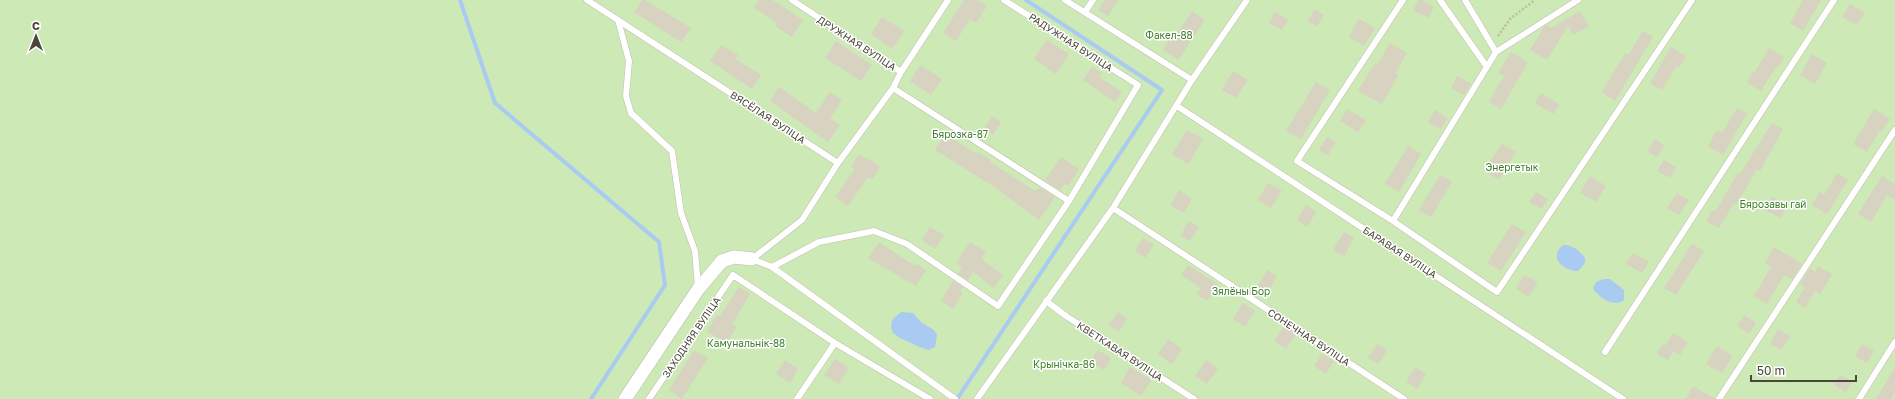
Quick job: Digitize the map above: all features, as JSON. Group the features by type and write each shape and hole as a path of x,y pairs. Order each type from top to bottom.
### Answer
{"street":[{"path":"625,399 699,288 722,261 734,257 752,259"}],"lane":[{"name":"ВЯСЁЛАЯ ВУЛІЦА","path":"587,0 838,163"},
{"name":"ДРУЖНАЯ ВУЛІЦА","path":"792,0 901,72"},
{"path":"752,259 802,220 838,163 894,88 901,72 948,0"},
{"name":"РАДУЖНАЯ ВУЛІЦА","path":"1004,0 1138,85 1069,200"},
{"path":"1065,0 1192,80"},
{"path":"1085,12 1093,0"},
{"path":"977,399 1113,208 1192,80 1247,0"},
{"path":"1404,0 1297,161 1393,221 1497,292 1692,0"},
{"path":"1440,0 1487,67"},
{"path":"1464,0 1496,52"},
{"path":"1393,221 1496,52 1578,0"},
{"path":"1605,352 1834,0"},
{"path":"618,20 629,61 626,96 631,112 672,151 681,213 695,251 699,288"},
{"path":"772,267 819,242 874,231 907,244 998,306 1069,200 894,88"},
{"name":"БАРАВАЯ ВУЛІЦА","path":"1177,106 1622,399"},
{"path":"1719,399 1895,130"},
{"name":"СОНЕЧНАЯ ВУЛІЦА","path":"1113,208 1404,399"},
{"path":"752,259 772,267 953,398"},
{"name":"ЗАХОДНЯЯ ВУЛІЦА","path":"649,399 733,275 835,343"},
{"name":"КВЕТКАВАЯ ВУЛІЦА","path":"1046,301 1066,316 1194,399"},
{"path":"1859,399 1895,342"},
{"path":"798,399 835,343 930,399"}],"path":[{"path":"1492,45 1510,19 1535,0"}],"green space":[{"path":"0,0 1895,0 1895,399 0,399"}],"water":[{"path":"1563,245 1576,248 1585,258 1585,263 1578,271 1567,269 1559,262 1557,254"},
{"path":"1604,279 1610,279 1624,290 1624,300 1616,303 1607,301 1593,289 1596,282"},
{"path":"901,312 913,313 922,323 934,330 937,335 935,347 929,350 922,348 900,338 893,333 891,328 892,320"}],"building":[{"path":"642,0 645,0 691,28 681,42 634,12"},
{"path":"759,0 773,0 803,20 792,37 775,26 777,23 754,8"},
{"path":"964,0 977,0 987,6 976,23 970,19 956,41 943,33"},
{"path":"1105,0 1118,0 1108,16 1098,10"},
{"path":"1419,0 1422,0 1434,7 1428,18 1413,10"},
{"path":"1803,0 1821,0 1803,31 1790,23"},
{"path":"1850,4 1865,13 1857,25 1842,17"},
{"path":"1315,9 1324,15 1317,26 1308,21"},
{"path":"1192,11 1205,20 1178,60 1163,50 1171,37 1174,39"},
{"path":"1580,11 1589,26 1573,35 1568,26 1547,60 1530,50 1544,27 1547,25 1551,28"},
{"path":"1275,12 1288,20 1282,30 1269,23"},
{"path":"882,17 904,31 892,49 871,34"},
{"path":"1359,19 1375,28 1364,46 1349,37"},
{"path":"1643,31 1653,37 1615,101 1602,92 1625,53 1628,55"},
{"path":"1047,40 1069,54 1056,74 1034,59"},
{"path":"836,41 872,65 861,81 825,58"},
{"path":"1390,43 1407,53 1395,74 1398,76 1382,104 1358,91 1375,63 1377,65"},
{"path":"721,45 738,55 735,59 761,75 752,89 710,61"},
{"path":"1671,47 1686,56 1679,68 1676,66 1662,90 1650,83"},
{"path":"1769,48 1784,57 1761,91 1747,83 1753,71 1755,72"},
{"path":"1511,52 1528,62 1501,109 1489,102 1504,76 1498,73"},
{"path":"1812,54 1827,63 1815,84 1800,75"},
{"path":"920,65 942,79 931,95 910,81"},
{"path":"1092,67 1102,73 1099,77 1122,92 1115,102 1083,80"},
{"path":"1233,71 1248,80 1236,98 1222,90"},
{"path":"1457,76 1471,84 1464,95 1451,88"},
{"path":"1316,82 1330,90 1301,139 1286,131"},
{"path":"779,87 816,113 830,92 842,100 830,118 840,125 828,142 770,101"},
{"path":"1541,93 1559,104 1553,114 1535,103"},
{"path":"1737,108 1747,114 1723,155 1708,146 1717,130 1722,133"},
{"path":"1347,109 1366,120 1358,132 1340,121"},
{"path":"1874,109 1890,119 1882,131 1880,130 1867,152 1853,144"},
{"path":"1435,110 1448,118 1441,129 1428,122"},
{"path":"992,116 1001,122 993,135 984,129"},
{"path":"1772,123 1783,129 1760,171 1757,169 1736,205 1734,203 1719,228 1706,221 1712,210 1715,212 1738,173 1740,174"},
{"path":"1187,130 1203,139 1188,164 1172,154"},
{"path":"945,134 977,154 978,152 991,160 990,162 1035,191 1040,188 1055,197 1039,220 996,188 935,150"},
{"path":"1327,137 1336,142 1328,155 1319,150"},
{"path":"1655,139 1664,145 1657,157 1647,151"},
{"path":"1502,144 1516,152 1499,180 1484,170"},
{"path":"1408,146 1421,154 1399,192 1385,184"},
{"path":"859,154 880,166 873,179 868,177 848,206 835,197 855,169 851,166"},
{"path":"1061,157 1079,169 1068,186 1065,184 1060,190 1045,180"},
{"path":"1664,160 1676,167 1670,178 1657,171"},
{"path":"1837,173 1848,180 1827,214 1812,205 1820,192 1824,195"},
{"path":"1440,175 1452,182 1431,217 1419,210"},
{"path":"1590,176 1606,186 1596,202 1580,193"},
{"path":"1882,176 1895,184 1895,200 1887,195 1871,222 1858,214"},
{"path":"1268,183 1282,191 1271,208 1258,200"},
{"path":"1179,190 1192,199 1184,213 1170,205"},
{"path":"1536,192 1548,199 1542,209 1529,202"},
{"path":"1677,193 1689,200 1679,215 1667,208"},
{"path":"1772,197 1787,206 1780,218 1764,209"},
{"path":"1306,205 1316,212 1307,227 1297,220"},
{"path":"1189,221 1199,227 1190,241 1180,236"},
{"path":"1512,224 1526,232 1501,271 1487,263"},
{"path":"930,227 944,235 935,249 922,240"},
{"path":"1344,232 1354,238 1344,256 1333,250"},
{"path":"1143,238 1154,245 1145,258 1135,251"},
{"path":"879,242 915,266 917,264 926,270 916,286 868,258"},
{"path":"970,242 986,252 981,259 1003,275 994,288 973,272 968,280 958,274 962,268 956,263"},
{"path":"1692,244 1704,251 1676,295 1664,288"},
{"path":"1774,247 1802,264 1792,279 1784,275 1767,304 1754,296 1771,267 1765,263"},
{"path":"1633,253 1649,262 1642,273 1626,264"},
{"path":"1188,265 1218,284 1207,301 1196,294 1201,288 1181,275"},
{"path":"1818,266 1832,274 1820,294 1815,291 1805,308 1796,302 1805,287 1800,284 1810,269 1815,272"},
{"path":"1267,270 1277,276 1268,292 1258,286"},
{"path":"1524,275 1538,282 1529,297 1516,289"},
{"path":"953,281 963,287 960,291 963,293 953,309 941,301"},
{"path":"739,287 750,294 732,324 737,327 726,343 707,331 717,315 720,316"},
{"path":"1243,303 1255,311 1245,327 1233,319"},
{"path":"1118,312 1127,318 1119,332 1109,325"},
{"path":"1744,315 1756,323 1749,334 1737,326"},
{"path":"1284,326 1296,334 1286,349 1274,341"},
{"path":"1778,329 1790,336 1781,350 1770,344"},
{"path":"1673,333 1688,342 1680,355 1673,351 1668,360 1657,354 1662,344 1665,346"},
{"path":"1168,339 1182,349 1172,364 1158,354"},
{"path":"1377,344 1387,350 1379,364 1368,358"},
{"path":"1862,344 1874,351 1867,363 1855,356"},
{"path":"1717,346 1733,356 1722,373 1706,364"},
{"path":"694,350 708,358 682,399 669,390"},
{"path":"1098,350 1111,358 1104,370 1090,361"},
{"path":"1322,354 1334,361 1326,374 1314,366"},
{"path":"835,359 849,368 839,384 824,375"},
{"path":"785,360 798,369 790,383 776,374"},
{"path":"1206,360 1218,368 1207,384 1195,376"},
{"path":"1130,367 1151,380 1141,396 1121,383"},
{"path":"1415,367 1426,374 1417,389 1406,382"},
{"path":"1895,367 1895,393 1891,399 1876,399"},
{"path":"1840,375 1852,382 1846,392 1834,385"},
{"path":"1693,386 1715,399 1686,399"}],"waterway":[{"path":"460,0 495,103 659,242 665,285 591,399"},
{"path":"957,399 1162,90 1026,0"}],"park label":[{"name":"Факел-88","path":"1169,35"},
{"name":"Бярозка-87","path":"960,134"},
{"name":"Энергетык","path":"1512,167"},
{"name":"Бярозавы гай","path":"1773,204"},
{"name":"Зялёны Бор","path":"1241,291"},
{"name":"Камунальнік-88","path":"746,343"},
{"name":"Крынічка-86","path":"1064,364"}]}
